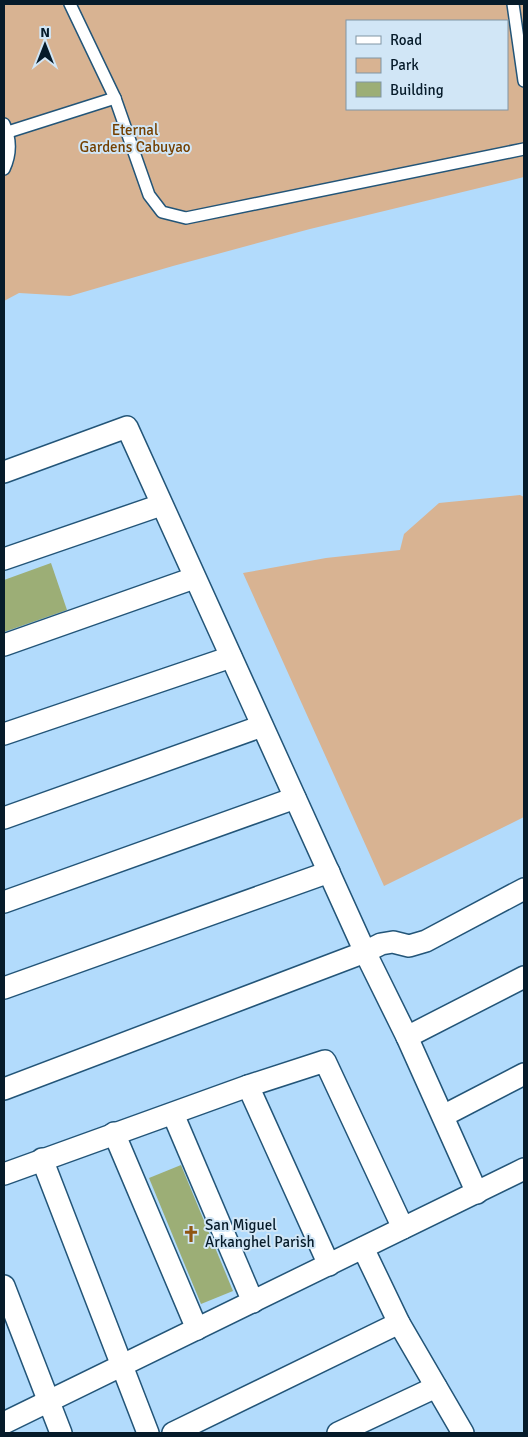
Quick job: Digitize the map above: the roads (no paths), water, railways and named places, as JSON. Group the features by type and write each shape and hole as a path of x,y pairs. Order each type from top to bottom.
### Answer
{"street":[{"path":"4,472 127,427 161,506 365,952 407,1037 477,1193"},
{"path":"4,560 161,506"},
{"path":"4,644 194,578"},
{"path":"4,734 230,657"},
{"path":"4,818 262,726"},
{"path":"4,902 295,798"},
{"path":"4,988 329,872"},
{"path":"4,1089 365,952 381,944 393,942 409,946 426,942 524,888"},
{"path":"407,1037 524,977"},
{"path":"4,1174 114,1133 326,1061 403,1228"},
{"path":"443,1116 524,1074"},
{"path":"248,1086 329,1265"},
{"path":"173,1114 253,1302"},
{"path":"114,1133 197,1329"},
{"path":"42,1160 148,1433"},
{"path":"4,1423 524,1169"},
{"path":"363,1248 399,1323 463,1433"},
{"path":"4,1286 61,1433"},
{"path":"173,1433 399,1323"},
{"path":"338,1433 436,1387"}],"lane":[{"path":"70,4 115,98 149,196 162,212 186,218 524,149"},
{"path":"512,4 524,81"},
{"path":"4,169 10,150 6,128 115,98"}],"place":[{"name":"San Miguel Arkanghel Parish","path":"191,1234"}],"park label":[{"name":"Eternal Gardens Cabuyao","path":"135,138"}]}
